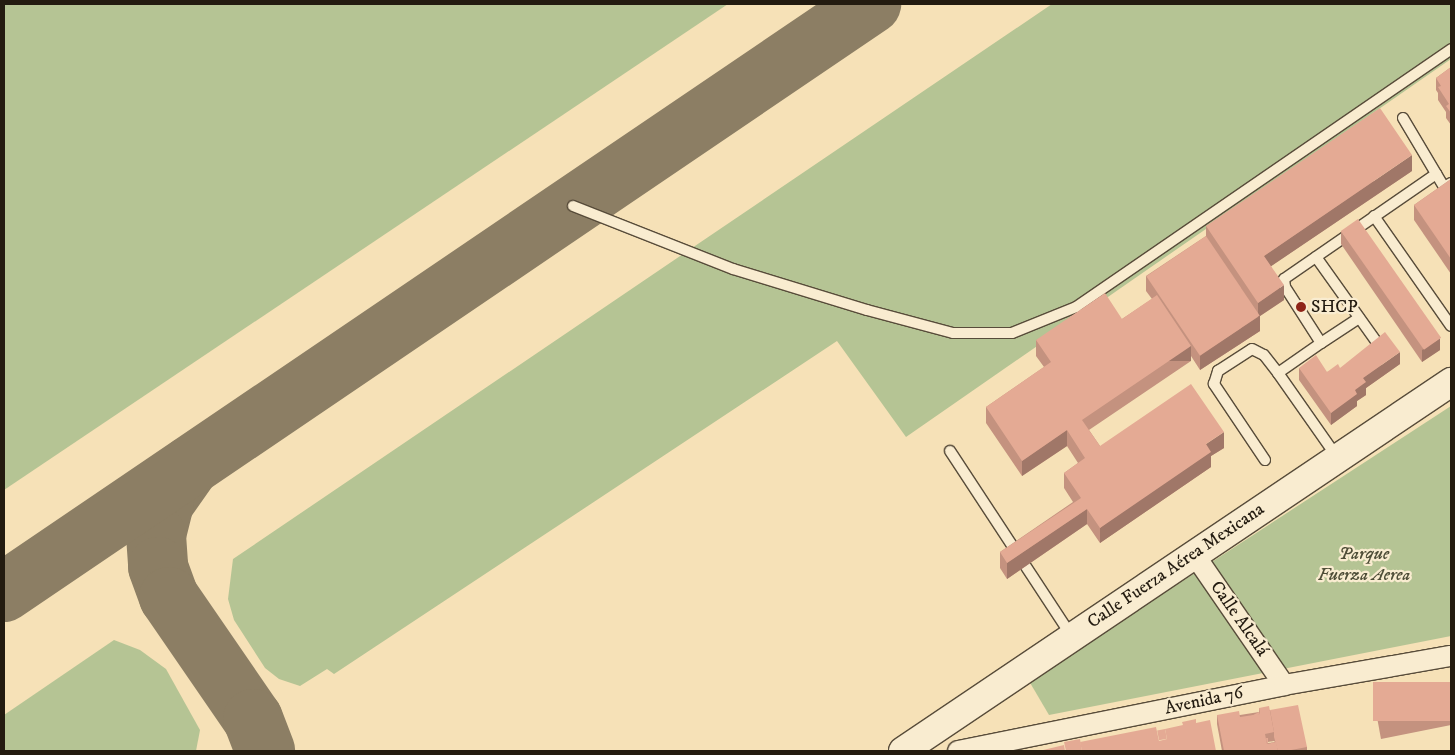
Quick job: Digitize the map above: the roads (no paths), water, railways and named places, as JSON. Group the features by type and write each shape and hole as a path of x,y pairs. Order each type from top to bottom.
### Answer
{"main road":[{"name":"Calle Fuerza Aérea Mexicana","path":"903,751 1072,635 1451,382"}],"street":[{"name":"Calle Alcalá","path":"1194,554 1284,685"},
{"name":"Avenida 76","path":"958,751 1284,685 1451,656"}],"lane":[{"path":"573,206 733,269 867,310 953,333 1012,333 1076,307 1451,49"},
{"path":"1403,118 1444,187 1451,183"},
{"path":"1321,343 1284,283 1287,276 1436,174"},
{"path":"1374,216 1451,326"},
{"path":"1316,257 1376,341"},
{"path":"1278,373 1359,318"},
{"path":"1265,460 1216,389 1214,379 1218,371 1252,349 1264,355 1338,458"},
{"path":"950,451 1072,635"}],"place":[{"name":"SHCP","path":"1301,307"}],"park label":[{"name":"Parque Fuerza Aerea","path":"1364,565"}]}
